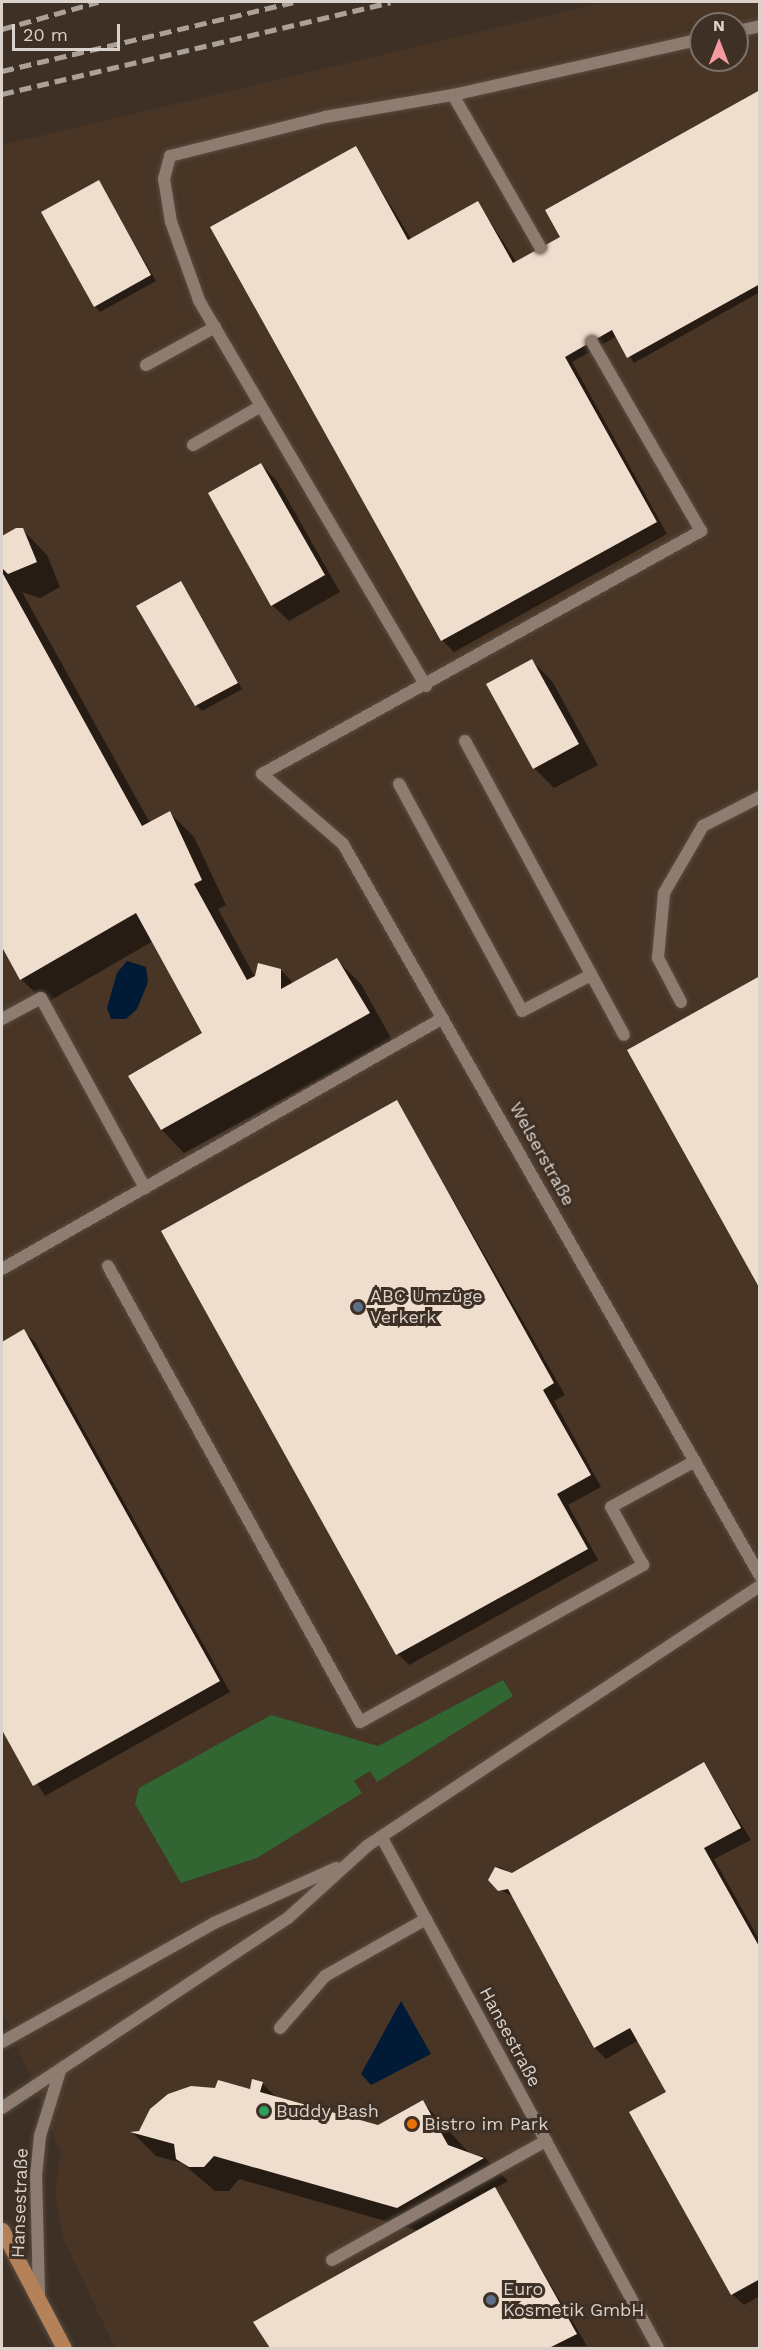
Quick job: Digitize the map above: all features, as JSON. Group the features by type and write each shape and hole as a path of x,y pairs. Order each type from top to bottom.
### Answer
{"main road":[{"path":"2,2230 64,2349"}],"street":[{"path":"592,342 701,531 426,686 214,327 171,222 164,179 170,156 325,117 453,96 689,42"},
{"path":"453,96 540,247"},
{"path":"146,365 214,327"},
{"path":"193,445 261,406"},
{"name":"Welserstraße","path":"426,686 262,774 343,844 759,1576"},
{"path":"465,741 624,1035"},
{"path":"399,784 522,1011 591,975"},
{"path":"681,1002 658,958 664,893 703,826 759,796"},
{"path":"2,1019 41,998 145,1188"},
{"path":"2,1269 443,1018"},
{"path":"108,1266 360,1722 643,1565 611,1507 695,1461"},
{"path":"2,2108 296,1912 345,1864 382,1838 759,1586"},
{"name":"Hansestraße","path":"382,1838 658,2349"},
{"path":"2,2042 214,1923 345,1864"},
{"path":"280,2028 325,1976 426,1919"},
{"name":"Hansestraße","path":"40,2303 36,2176 40,2136 60,2071"},
{"path":"332,2260 546,2140"}],"shaded area":[{"path":"605,2 759,2 759,2348 115,2348 63,2238 55,2192 61,2152 2,2009 2,145"}],"green space":[{"path":"503,1680 513,1696 377,1782 370,1771 354,1781 362,1793 257,1858 181,1883 135,1804 139,1788 271,1715 378,1746"}],"water":[{"path":"127,961 146,967 148,982 137,1009 126,1019 111,1019 107,1008 117,973"},
{"path":"401,2001 431,2054 371,2085 361,2074"}],"building":[{"path":"760,90 760,284 627,358 612,330 565,357 657,522 441,641 210,227 356,146 408,240 478,201 513,263 560,237 545,210"},
{"path":"99,180 151,275 94,307 41,212"},
{"path":"261,463 325,575 271,606 208,493"},
{"path":"16,528 23,528 37,562 8,574 2,568 2,536"},
{"path":"2,572 142,826 170,811 202,880 194,884 247,980 255,976 258,963 281,969 281,989 337,958 370,1013 161,1130 128,1076 202,1033 136,913 20,980 2,947"},
{"path":"181,581 238,683 195,706 136,606"},
{"path":"532,659 579,744 533,769 486,684"},
{"path":"760,976 760,1289 627,1050"},
{"name":"ABC Umzüge Verkerk","path":"397,1100 554,1383 543,1390 591,1475 557,1494 588,1549 396,1655 161,1231"},
{"path":"24,1329 220,1681 33,1786 2,1730 2,1342"},
{"path":"704,1762 741,1828 704,1848 760,1948 760,2279 731,2295 629,2112 666,2092 630,2028 594,2048 508,1889 498,1891 488,1880 495,1867 512,1873"},
{"path":"252,2079 263,2082 260,2092 378,2125 423,2100 435,2122 440,2119 444,2126 439,2129 448,2145 484,2158 397,2208 214,2156 204,2167 189,2167 176,2159 174,2144 130,2132 139,2131 150,2109 168,2094 191,2086 215,2088 218,2080 250,2089"},
{"path":"495,2187 577,2334 549,2348 270,2348 253,2322"}],"railway":[{"path":"2,29 98,2"},
{"path":"2,71 293,2"},
{"path":"2,94 390,2"}],"place":[{"name":"ABC Umzüge Verkerk","path":"358,1307"},
{"name":"Buddy Bash","path":"264,2111"},
{"name":"Bistro im Park","path":"412,2124"},
{"name":"Euro Kosmetik GmbH","path":"491,2300"}]}
